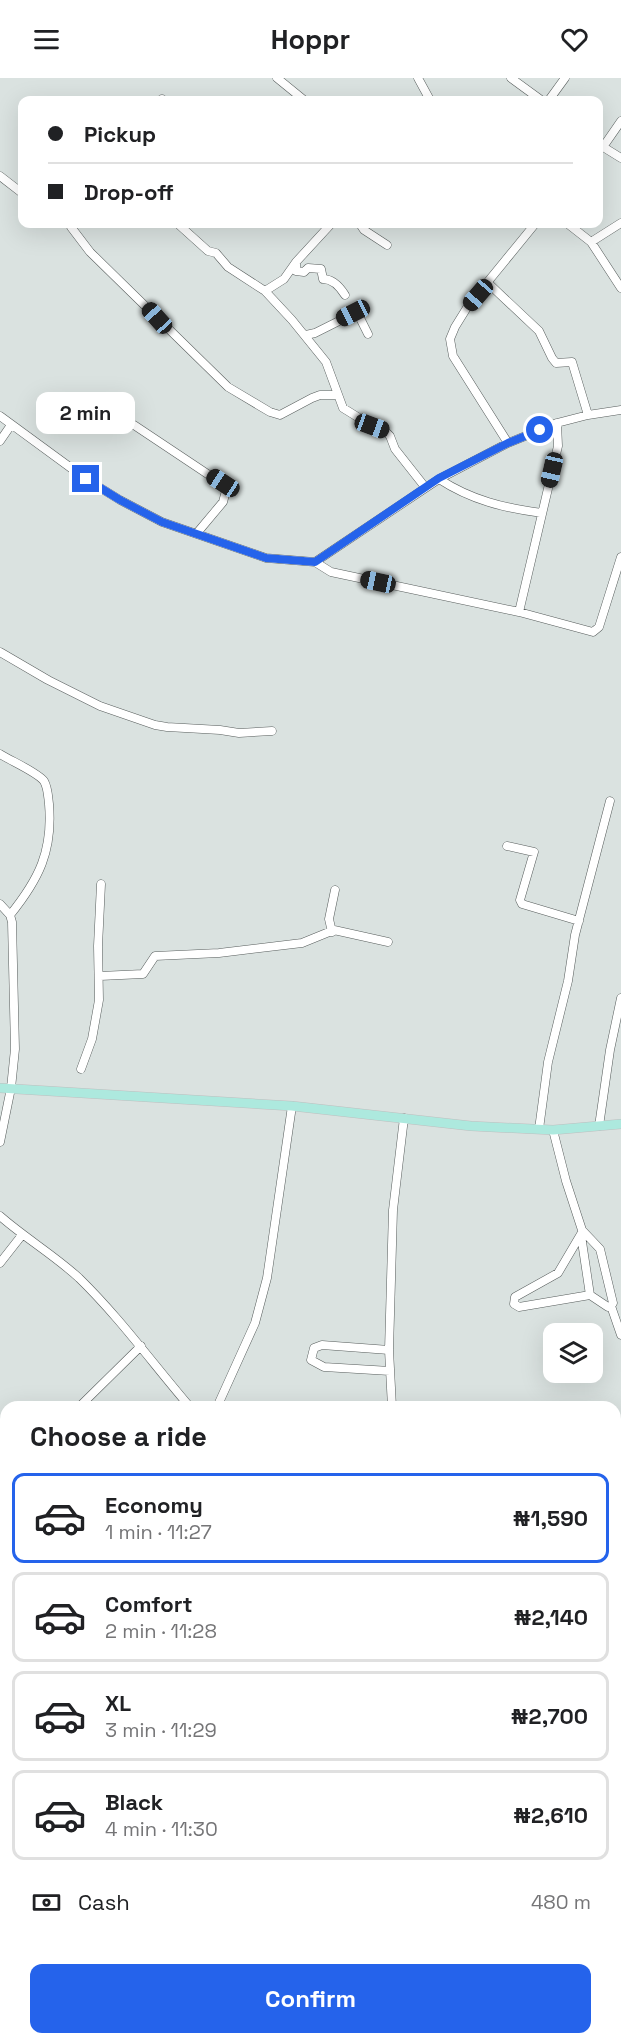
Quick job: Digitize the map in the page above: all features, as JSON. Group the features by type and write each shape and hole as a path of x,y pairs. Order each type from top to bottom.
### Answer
{"main road":[{"path":"0,1088 292,1106 471,1126 553,1130 621,1124"}],"street":[{"path":"276,78 299,96"},
{"path":"418,78 428,96"},
{"path":"511,78 536,96"},
{"path":"552,96 565,78"},
{"path":"603,144 621,121"},
{"path":"603,147 621,158"},
{"path":"0,176 18,190"},
{"path":"591,242 621,223"},
{"path":"72,228 90,252 228,387 270,412 280,415 320,395 337,395"},
{"path":"182,228 208,251 216,253 228,267 265,291 306,335 326,362 339,402 347,412 384,430 390,436 395,449 425,487"},
{"path":"265,291 284,279 296,262 328,228"},
{"path":"363,228 387,244"},
{"path":"508,443 453,356 450,339 468,306 532,228"},
{"path":"573,228 591,242 621,288"},
{"path":"296,262 296,271 304,272 308,268 321,269 323,279 340,287 345,294"},
{"path":"488,283 539,331 556,363 572,362 588,415"},
{"path":"306,335 315,333 357,312 368,334"},
{"path":"315,562 439,478 508,443 556,423 621,410"},
{"path":"0,416 86,479 120,500 162,522 266,558 315,562 331,572 519,612 592,632 599,627 621,557"},
{"path":"519,612 558,446 556,423"},
{"path":"0,441 11,425"},
{"path":"134,425 227,487 223,502 197,533"},
{"path":"439,478 458,490 491,505 542,513"},
{"path":"612,583 621,588"},
{"path":"0,652 100,706 167,728 239,733 272,731"},
{"path":"0,754 42,779 48,791 48,846 45,860 10,915"},
{"path":"539,1129 548,1062 568,981 579,921 610,801"},
{"path":"507,846 534,852 520,900 522,904 579,921"},
{"path":"81,1069 92,1039 99,1000 98,946 101,884"},
{"path":"332,932 329,919 335,890"},
{"path":"0,904 10,915 12,933 15,1049 11,1088 0,1142"},
{"path":"100,976 143,974 155,956 219,953 302,943 334,930 388,942"},
{"path":"598,1126 621,998"},
{"path":"220,1401 255,1323 267,1278 292,1106"},
{"path":"392,1401 389,1350 393,1210 404,1118"},
{"path":"553,1130 581,1233 590,1295"},
{"path":"0,1216 22,1235 58,1259 80,1280 120,1321 185,1401"},
{"path":"581,1233 558,1273 515,1297 514,1304 519,1307 590,1295 611,1306"},
{"path":"581,1233 600,1246 613,1304 611,1306 621,1335"},
{"path":"0,1263 22,1235"},
{"path":"389,1350 322,1345 314,1348 311,1360 324,1367 390,1371"},
{"path":"85,1401 141,1346"}],"route":[{"path":"86,479 162,522 266,558 291,562 315,562 439,478 508,443 540,430"}]}
